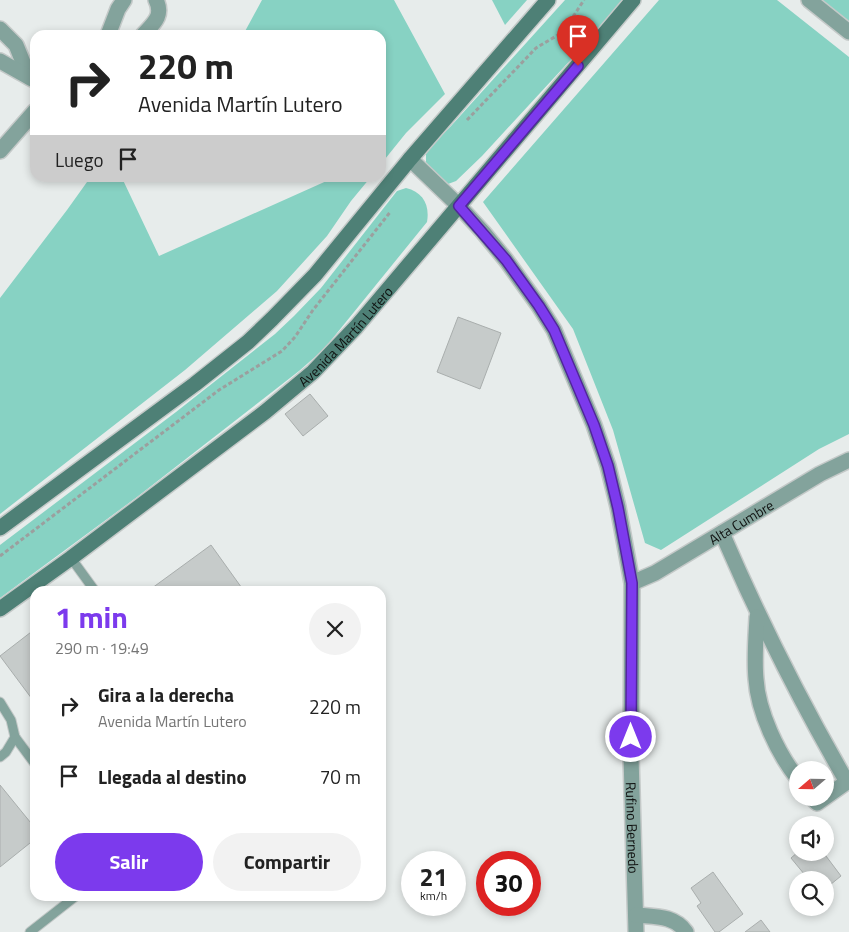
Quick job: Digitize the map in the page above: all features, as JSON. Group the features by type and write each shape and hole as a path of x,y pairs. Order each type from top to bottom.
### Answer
{"street":[{"path":"110,30 118,9 124,0"},
{"path":"148,30 159,18 160,11 156,0"},
{"path":"0,528 120,441 248,342 272,319 316,274 410,159 548,0"},
{"name":"Avenida Martín Lutero","path":"32,586 259,416 313,372 356,327 633,0"},
{"path":"809,0 849,32"},
{"path":"0,29 16,45 30,75"},
{"path":"0,61 30,78"},
{"path":"0,151 30,117"},
{"name":"Rufino Bernedo","path":"410,159 459,206 506,260 534,298 554,330 594,425 608,466 632,583 631,756 636,932"},
{"name":"Alta Cumbre","path":"632,583 656,573 820,474 849,460"},
{"path":"722,533 757,613 798,694 848,782 834,791"},
{"name":"Avenida Martín Lutero","path":"0,609 30,587"},
{"path":"757,613 756,680 760,701 775,741 789,765"},
{"path":"636,915 669,918 681,925 686,932"}],"lane":[{"path":"71,558 91,586"},
{"path":"0,702 11,720 15,737 30,757"},
{"path":"0,757 6,752 15,737"},
{"path":"30,932 70,901"}],"green space":[{"path":"262,0 394,0 445,94 406,133 386,158 386,30 246,30"},
{"path":"492,0 527,0 505,25"},
{"path":"565,0 622,0 588,41 482,156 456,181 448,184 444,183 426,166 426,154 430,147"},
{"path":"659,0 777,0 849,57 849,434 819,449 661,550 645,543 613,430 573,329 483,202"},
{"path":"819,0 849,0 849,25"},
{"path":"87,182 124,182 159,256 324,182 367,182 327,236 277,291 185,370 0,514 0,298"},
{"path":"406,188 417,193 424,200 428,216 427,222 324,349 299,371 137,497 0,598 0,545 176,412 275,334 321,288 397,191"}],"building":[{"path":"458,317 501,333 480,389 437,372"},
{"path":"310,394 328,416 303,436 285,414"},
{"path":"211,545 240,586 155,586"},
{"path":"30,633 30,696 0,656"},
{"path":"0,785 30,822 30,843 0,867"},
{"path":"793,861 830,861 841,876 834,882 834,871 802,871"},
{"path":"713,872 743,914 719,932 715,932 697,906 701,903 691,888"},
{"path":"761,920 770,932 745,932"}],"route":[{"path":"578,66 459,206 483,232 523,282 554,330 594,425 608,466 632,583 631,737"}]}
